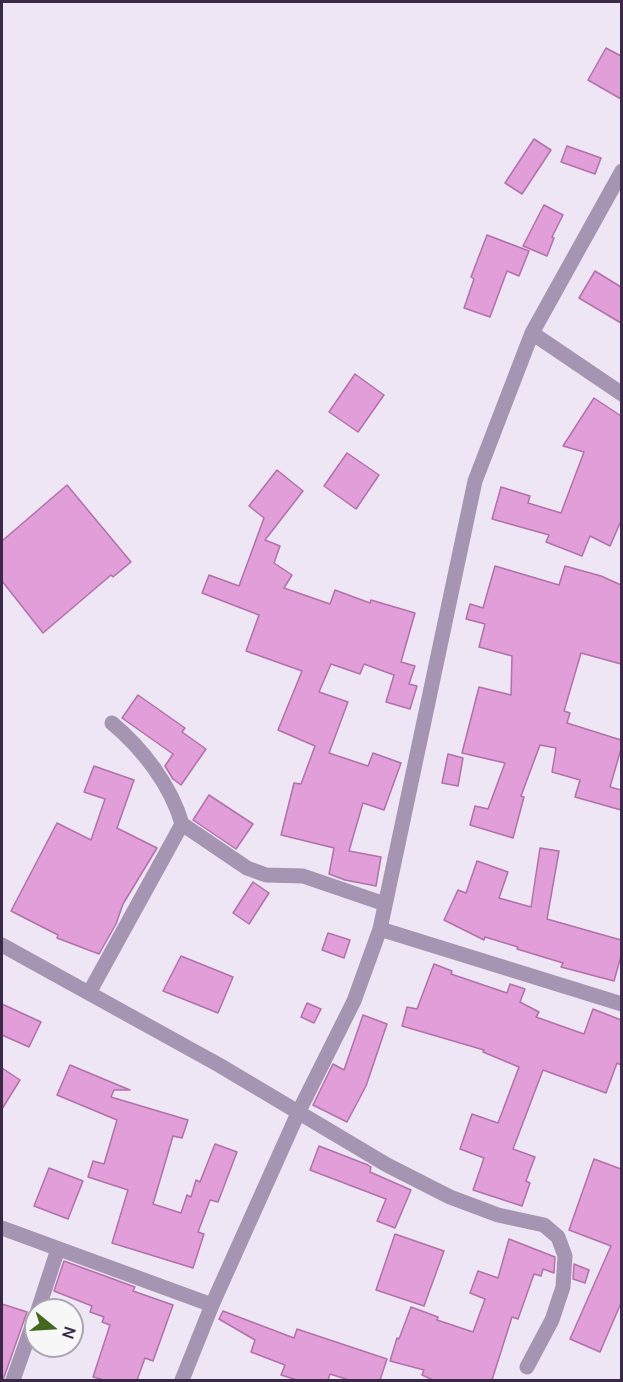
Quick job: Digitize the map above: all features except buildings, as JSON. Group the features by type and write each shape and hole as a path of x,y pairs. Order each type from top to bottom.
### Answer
{"street":[{"path":"182,1380 212,1305 299,1111 354,1001 380,929 475,481 532,333 619,179"},
{"path":"532,333 621,394"},
{"path":"112,723 142,751 169,791 177,806 182,824 247,868 266,875 303,876 385,904"},
{"path":"89,993 182,824"},
{"path":"380,929 621,1004"},
{"path":"2,945 299,1111 387,1165 450,1197 498,1215 544,1226 558,1237 565,1256 563,1287 552,1320 527,1367"},
{"path":"2,1228 212,1305"},
{"path":"42,1298 58,1249"},
{"path":"13,1380 24,1349"}]}
